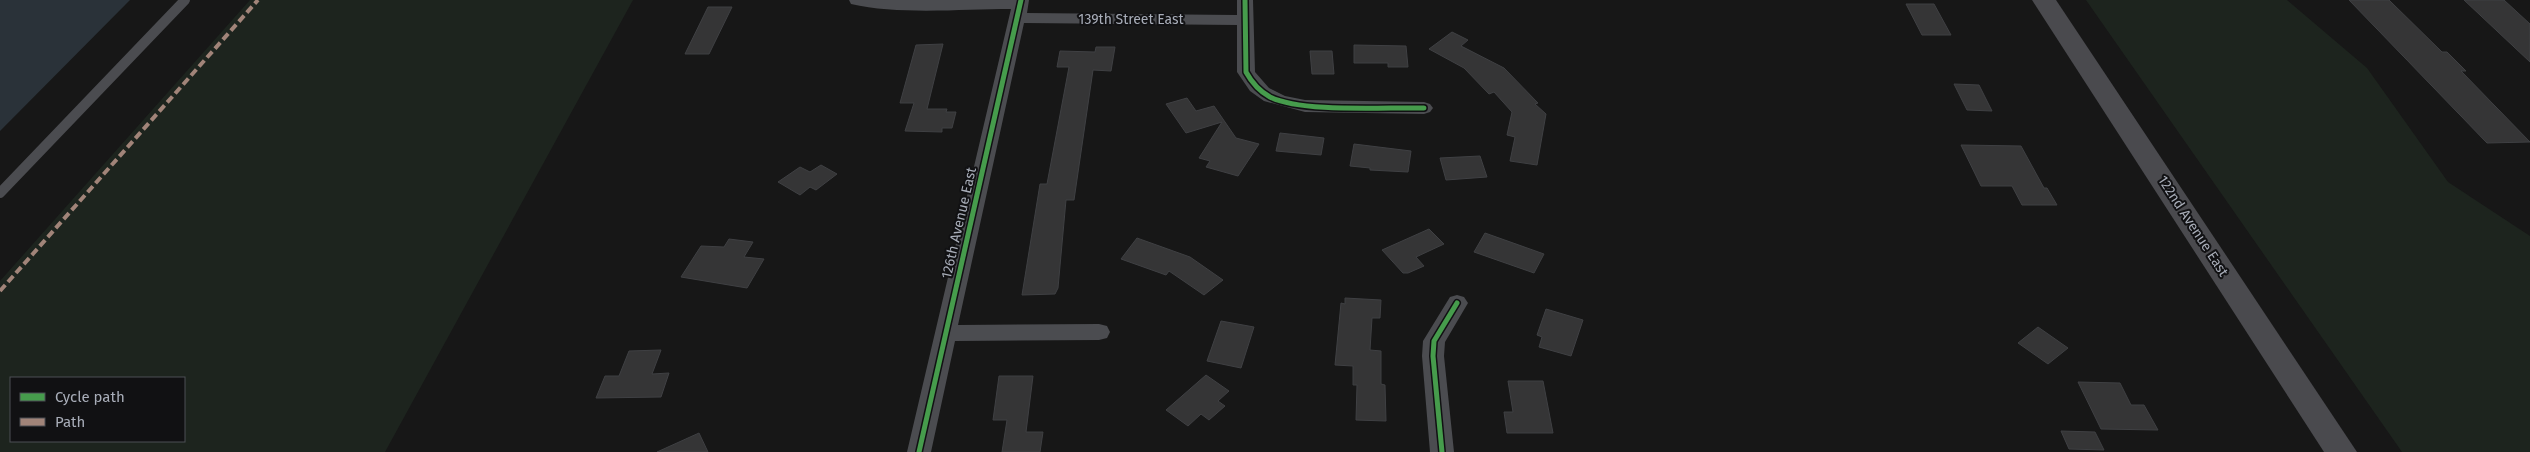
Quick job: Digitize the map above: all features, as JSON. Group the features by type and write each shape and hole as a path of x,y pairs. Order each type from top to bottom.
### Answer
{"main road":[{"name":"122nd Avenue East","path":"2044,0 2341,452"}],"street":[{"name":"139th Street East","path":"857,0 886,4 1019,7 1245,20"},
{"path":"1246,0 1245,64 1249,79 1264,94 1287,103 1306,106 1424,108"},
{"name":"126th Avenue East","path":"920,452 1019,7"},
{"path":"1442,452 1433,356 1434,341 1457,303"},
{"path":"946,332 1099,332"}],"lane":[{"path":"0,194 185,0"}],"shaded area":[{"path":"0,0 130,0 0,131"},
{"path":"250,0 633,0 385,452 0,452 0,281"},
{"path":"2086,0 2287,0 2367,68 2448,182 2530,236 2530,452 2402,452"}],"building":[{"path":"2349,0 2389,0 2442,52 2447,52 2466,71 2461,71 2530,142 2487,143"},
{"path":"2464,0 2504,0 2530,24 2530,62"},
{"path":"1906,4 1934,4 1951,35 1922,35"},
{"path":"708,7 732,7 709,54 685,54"},
{"path":"1452,32 1468,40 1461,46 1504,68 1538,103 1535,104 1546,114 1537,165 1510,161 1515,137 1507,135 1512,112 1494,92 1489,94 1464,68 1429,49"},
{"path":"943,44 927,109 947,109 946,112 956,112 952,128 942,128 942,132 905,131 914,103 900,103 916,45"},
{"path":"1354,45 1406,46 1408,67 1388,67 1388,63 1354,63"},
{"path":"1096,47 1115,47 1111,71 1093,70 1074,200 1066,200 1058,288 1055,294 1022,295 1040,184 1047,184 1069,67 1057,67 1060,51 1095,52"},
{"path":"1310,51 1332,51 1334,74 1312,74"},
{"path":"1954,84 1979,85 1992,111 1967,110"},
{"path":"1187,98 1196,111 1214,106 1236,138 1259,144 1238,176 1206,167 1210,161 1199,158 1222,122 1186,133 1166,104"},
{"path":"1280,133 1324,138 1321,155 1276,151"},
{"path":"1354,144 1411,151 1408,172 1370,170 1370,168 1350,166"},
{"path":"1961,145 2021,146 2044,188 2047,188 2057,205 2022,205 2012,186 1981,186"},
{"path":"1480,156 1487,177 1446,180 1440,158"},
{"path":"821,165 837,174 816,190 810,187 800,195 778,182 800,167 810,172"},
{"path":"1429,229 1444,244 1416,257 1424,266 1408,273 1403,273 1382,250"},
{"path":"1485,233 1544,254 1534,273 1474,252"},
{"path":"1137,238 1190,257 1223,280 1204,295 1169,271 1166,275 1121,259"},
{"path":"729,239 753,242 744,257 764,259 747,288 681,277 701,246 724,247"},
{"path":"1345,298 1381,300 1380,318 1372,318 1370,350 1381,351 1381,384 1385,385 1386,421 1356,420 1357,385 1353,385 1353,366 1335,365 1341,303 1345,304"},
{"path":"1546,309 1583,320 1571,356 1539,347 1542,337 1537,335"},
{"path":"1221,321 1254,327 1241,368 1207,361"},
{"path":"2038,327 2068,348 2048,364 2018,343"},
{"path":"661,350 652,374 669,373 661,397 596,398 605,376 619,376 629,351"},
{"path":"1206,375 1229,391 1218,401 1225,406 1209,420 1201,414 1188,426 1166,410"},
{"path":"999,376 1033,376 1026,432 1043,432 1040,452 1002,452 1007,420 993,420"},
{"path":"1508,381 1543,381 1553,433 1507,433 1504,412 1513,412"},
{"path":"2078,382 2120,383 2131,405 2144,405 2158,430 2101,429"},
{"path":"2061,431 2095,432 2104,450 2069,449"},
{"path":"699,433 708,452 657,452"}],"marked path":[{"path":"0,291 258,0"}],"cycle path":[{"path":"919,452 1021,0"},
{"path":"1245,0 1246,72 1250,80 1263,93 1287,103 1305,106 1424,108"},
{"path":"1442,452 1433,356 1434,341 1457,303"}]}
